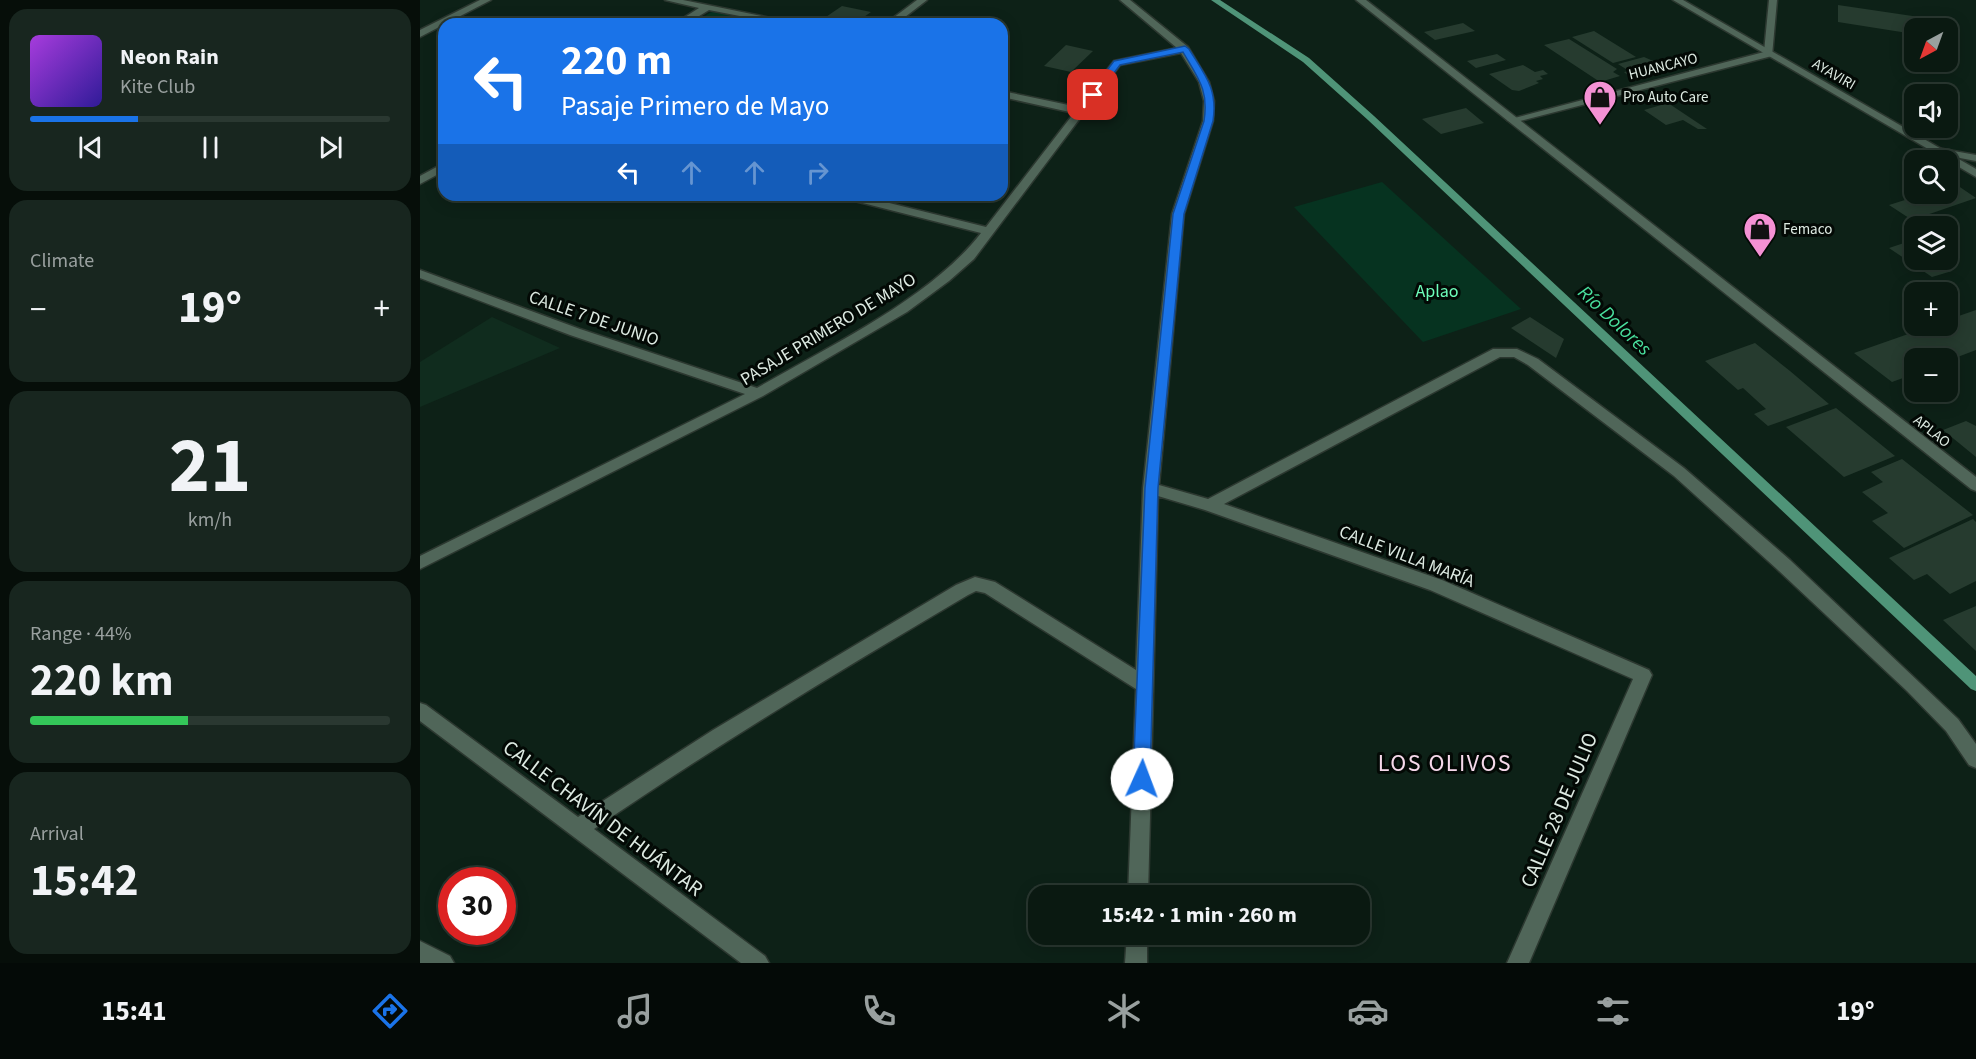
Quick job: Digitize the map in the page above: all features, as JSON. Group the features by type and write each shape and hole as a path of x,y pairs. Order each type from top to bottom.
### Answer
{"street":[{"path":"452,18 488,0"},
{"path":"669,0 767,18"},
{"path":"899,18 923,0"},
{"path":"1124,0 1185,49 1208,87 1211,106 1178,214 1151,488 1138,885"},
{"name":"APLAO","path":"1360,0 1976,485"},
{"name":"AYAVIRI","path":"1677,0 1937,150"},
{"path":"1768,54 1773,0"},
{"path":"689,18 706,8"},
{"path":"420,34 438,25"},
{"name":"PASAJE PRIMERO DE MAYO","path":"420,563 758,393 919,297 970,256 1117,63 1185,49"},
{"name":"HUANCAYO","path":"1512,120 1768,54"},
{"path":"1008,95 1081,111"},
{"path":"1958,154 1976,158"},
{"name":"AYAVIRI","path":"1958,163 1976,174"},
{"path":"420,181 438,170"},
{"path":"867,201 988,231"},
{"name":"CALLE 7 DE JUNIO","path":"420,274 574,332 758,393"},
{"path":"1209,505 1498,352 1517,353 1533,362 1679,472 1913,686 1952,725 1976,759"},
{"name":"CALLE VILLA MARÍA","path":"1151,488 1209,505 1436,585 1643,675"},
{"path":"577,829 655,776 777,700 975,584 989,587 1145,685"},
{"name":"CALLE 28 DE JULIO","path":"1518,963 1643,675"},
{"name":"CALLE CHAVÍN DE HUÁNTAR","path":"420,711 749,960"},
{"path":"1136,963 1137,945"},
{"path":"420,952 443,963"}],"shaded area":[{"path":"492,317 560,348 420,407 420,362"}],"green space":[{"path":"713,11 746,18 702,18"},
{"name":"Aplao","path":"1382,182 1521,309 1423,342 1294,207"}],"building":[{"path":"1838,5 1926,18 1904,18 1904,32 1838,22"},
{"path":"842,6 871,12 862,18 824,18"},
{"path":"1463,23 1475,31 1435,40 1424,32"},
{"path":"1594,31 1636,57 1613,63 1572,37"},
{"path":"1569,39 1617,69 1613,72 1620,76 1600,82 1544,45"},
{"path":"1066,45 1093,51 1071,72 1044,66"},
{"path":"1497,54 1506,60 1476,68 1467,61"},
{"path":"1644,57 1667,67 1630,77 1624,72 1629,71 1618,64"},
{"path":"1523,65 1535,72 1543,70 1548,74 1540,76 1543,79 1536,81 1539,83 1519,91 1512,90 1489,74"},
{"path":"1668,103 1707,129 1698,129 1683,120 1666,125 1644,110"},
{"path":"1466,108 1484,123 1441,134 1422,119"},
{"path":"1958,186 1976,198 1924,216 1906,216 1889,205 1904,200 1904,204 1958,204"},
{"path":"1904,243 1904,258 1889,248"},
{"path":"1922,270 1952,271 1932,277"},
{"path":"1976,310 1976,350 1958,357 1958,348 1904,348 1904,378 1892,382 1854,353 1904,335 1958,336 1958,316"},
{"path":"1530,317 1564,339 1556,358 1511,328"},
{"path":"1755,343 1829,404 1768,426 1754,414 1766,409 1743,388 1738,390 1705,361"},
{"path":"1836,408 1895,456 1844,477 1786,427"},
{"path":"1966,421 1976,426 1976,457 1943,430"},
{"path":"1902,459 1973,515 1904,548 1872,521 1888,513 1862,492 1883,482 1871,472"},
{"path":"1973,519 1976,522 1976,581 1950,594 1927,574 1914,580 1889,558"},
{"path":"1976,606 1976,651 1943,620"}],"waterway":[{"name":"Río Dolores","path":"1215,0 1306,60 1371,118 1976,685"}],"place":[{"name":"Pro Auto Care","path":"1600,126"},
{"name":"Femaco","path":"1760,258"}],"district":[{"name":"LOS OLIVOS","path":"1445,763"}],"route":[{"path":"1093,95 1117,63 1185,49 1208,87 1211,106 1178,214 1151,488 1142,779"}]}
